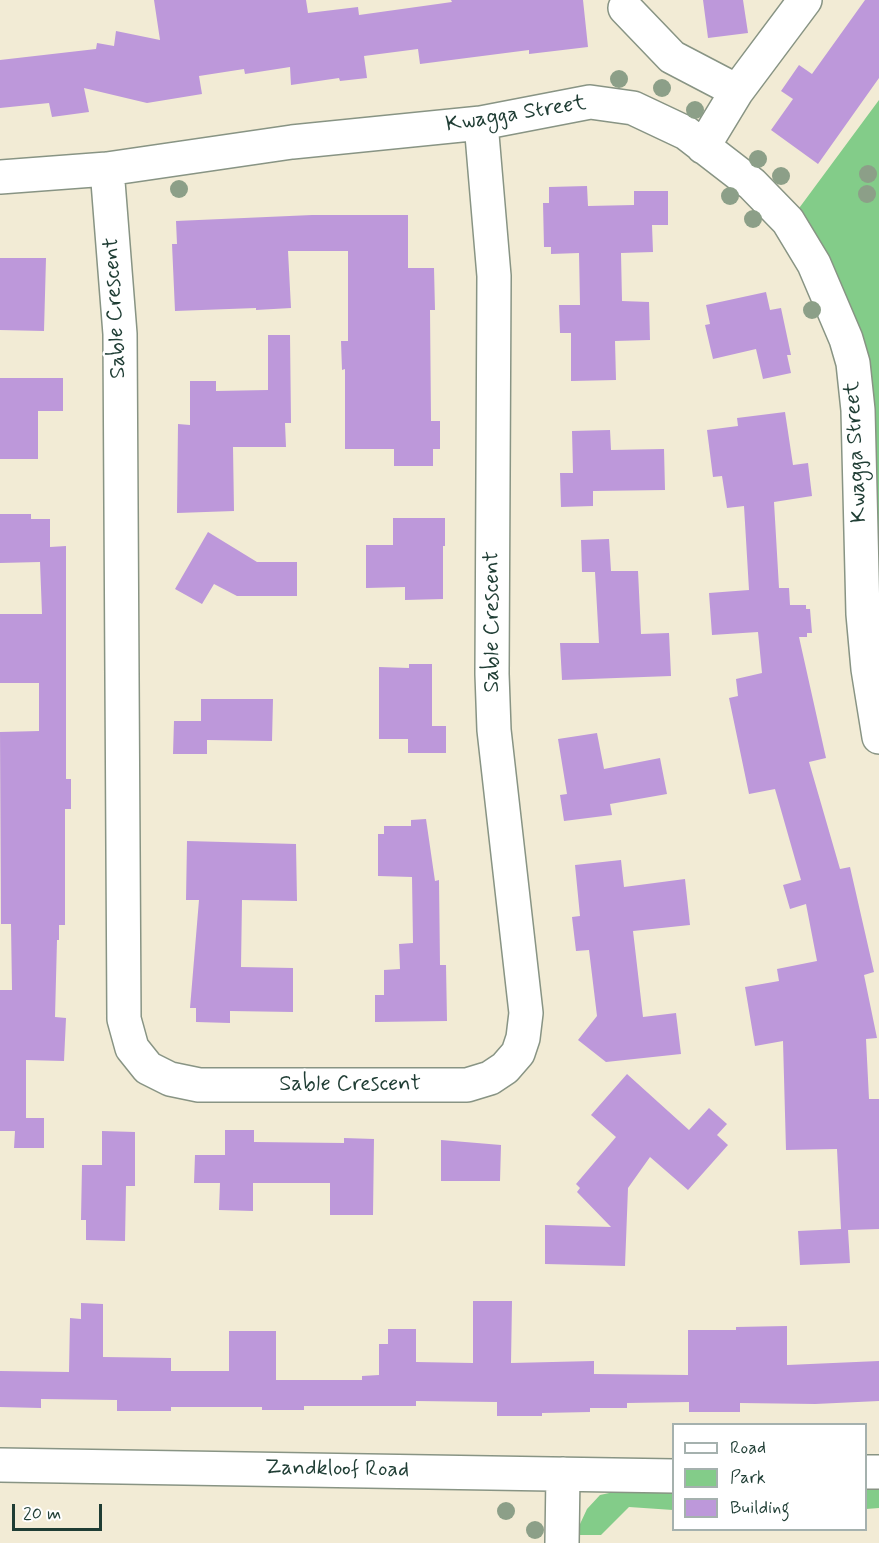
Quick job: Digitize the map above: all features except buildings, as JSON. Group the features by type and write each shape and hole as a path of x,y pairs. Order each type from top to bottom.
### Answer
{"street":[{"path":"703,147 737,91 805,0"},
{"path":"625,8 672,57 737,91"},
{"name":"Kwagga Street","path":"0,177 107,169 292,142 481,123 590,102 633,108 686,133 752,184 788,221 814,264 846,339 853,363 858,410 863,614 868,669 879,737"},
{"name":"Sable Crescent","path":"107,169 120,334 124,1020 132,1048 148,1068 170,1079 199,1085 467,1085 490,1078 505,1068 518,1053 523,1038 525,1013 494,730 492,674 494,276 481,123"},
{"name":"Zandkloof Road","path":"0,1464 672,1476"},
{"path":"562,1543 563,1474"}],"green space":[{"path":"879,100 879,639 875,443 794,215"},
{"path":"867,1487 879,1487 879,1508 867,1509"},
{"path":"623,1490 672,1491 672,1510 629,1507 601,1535 580,1535 580,1524 587,1509 600,1495"}]}
